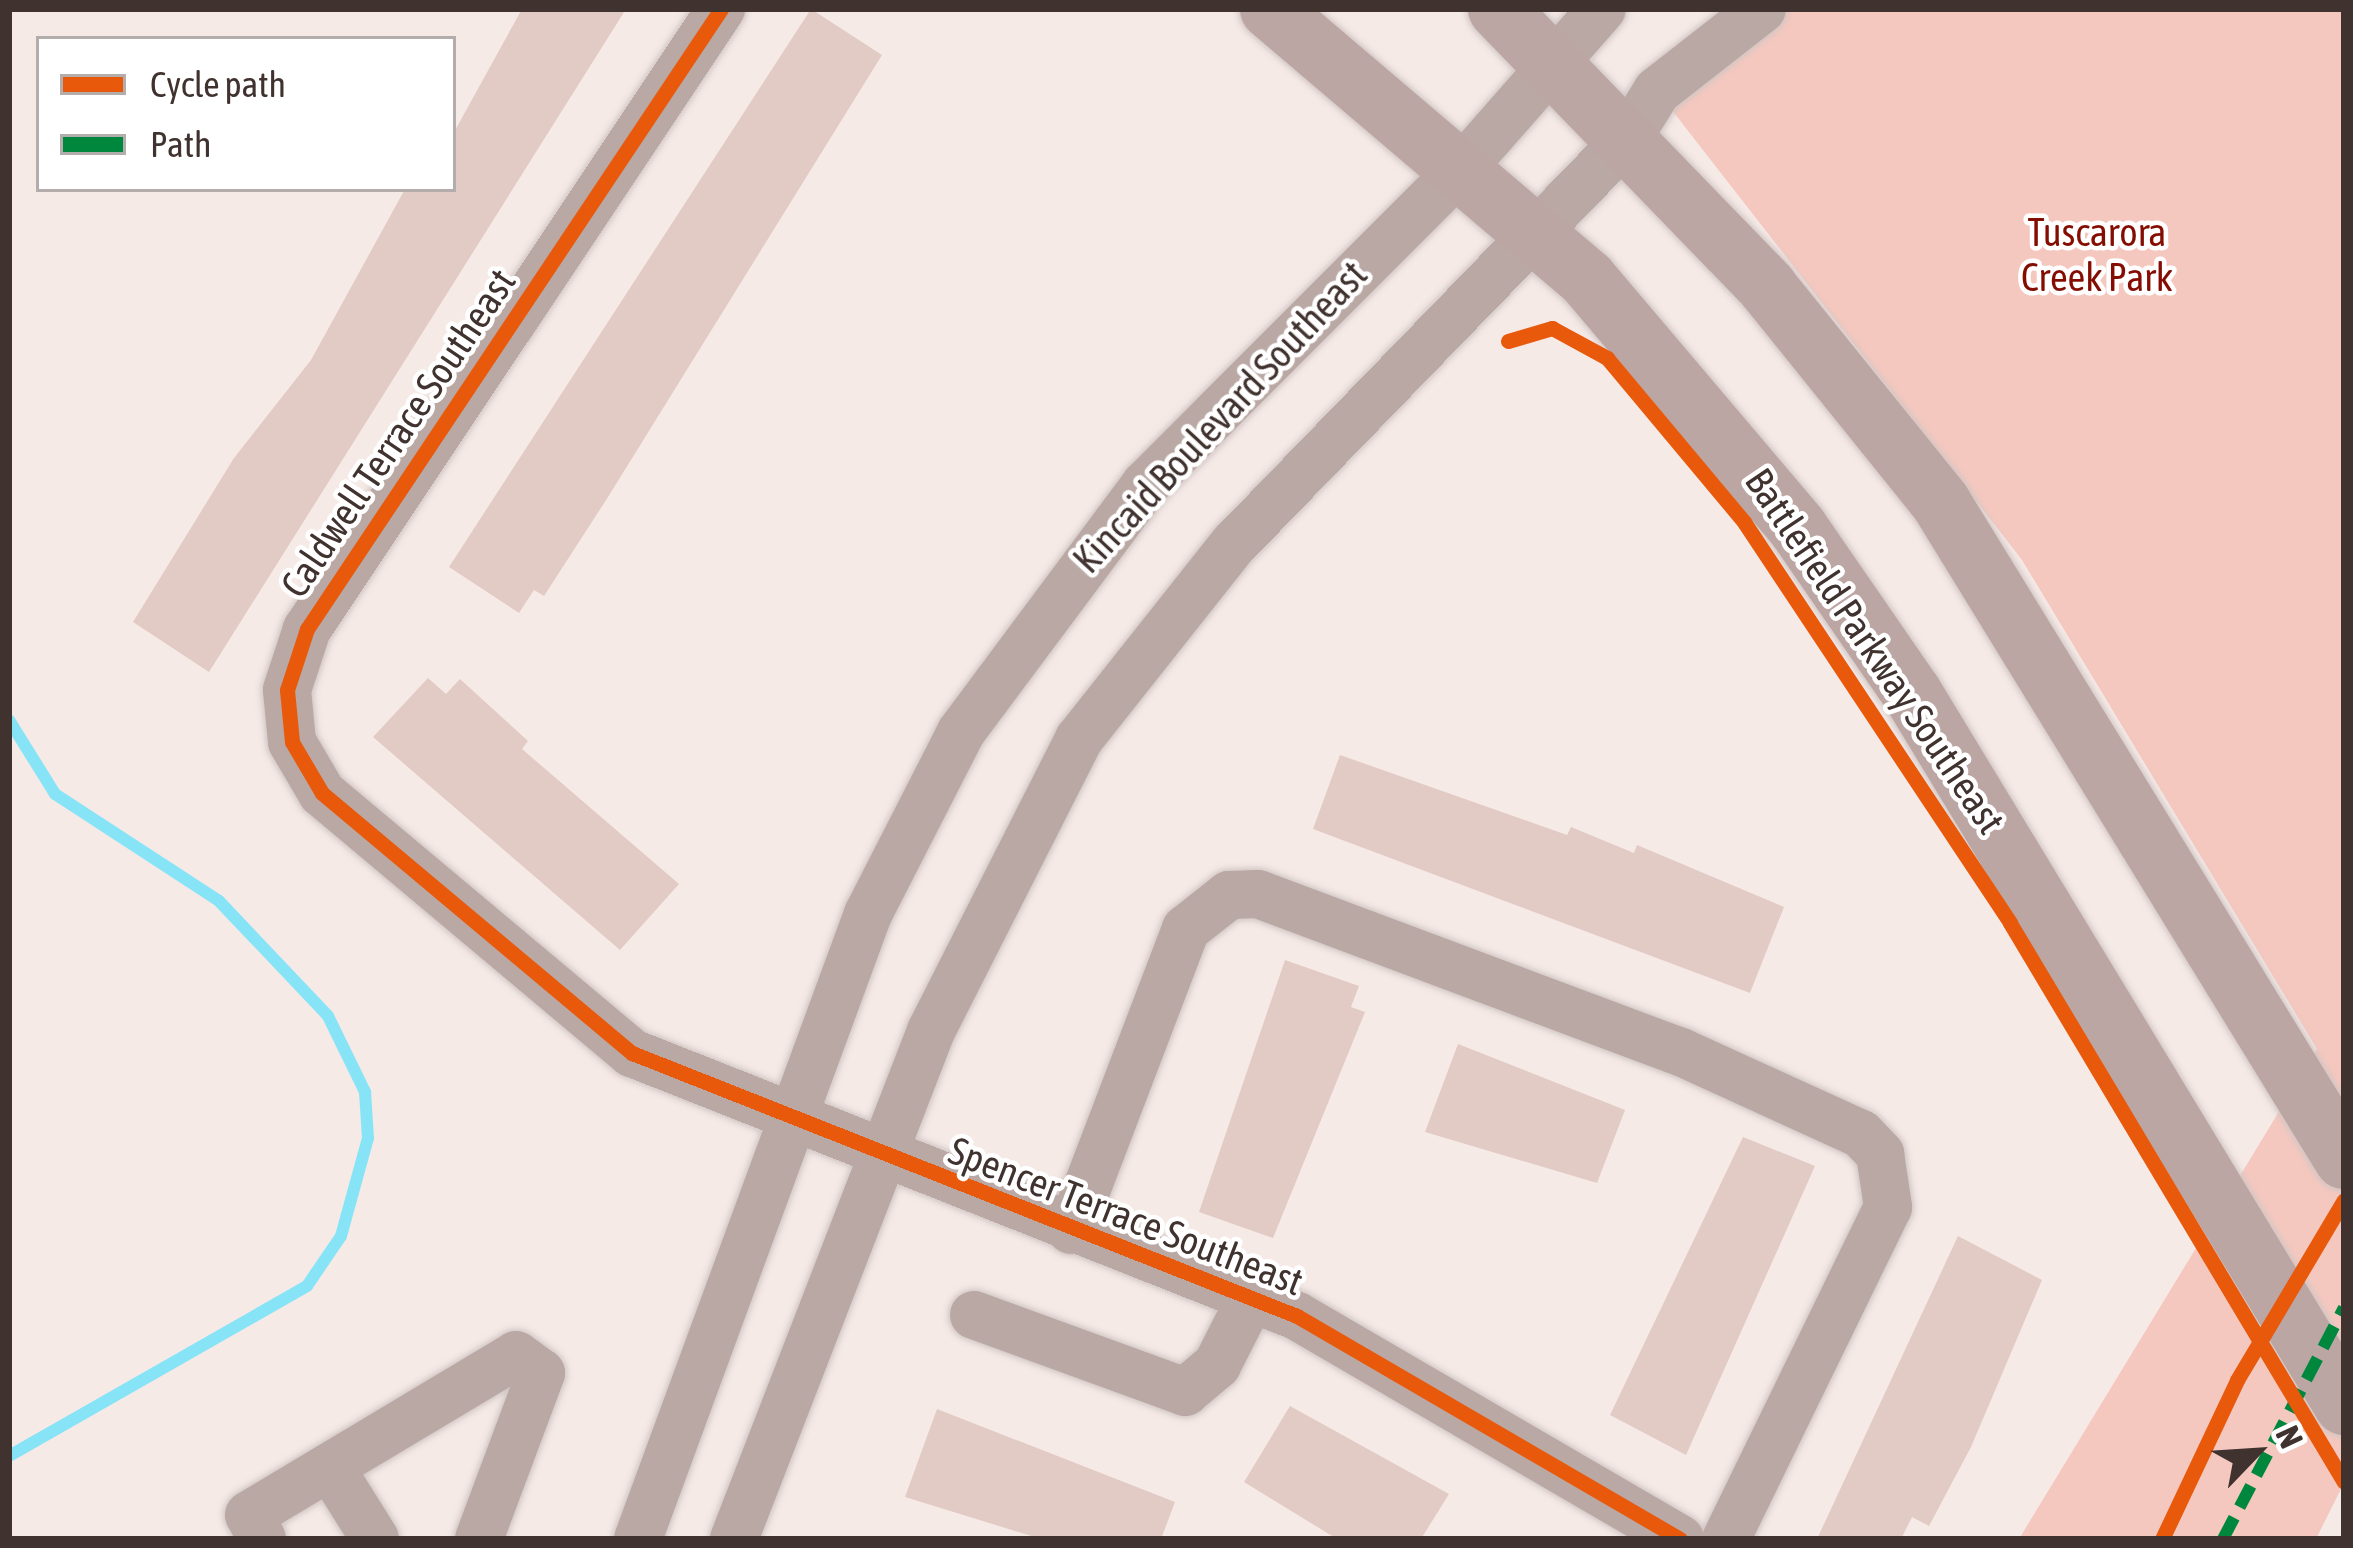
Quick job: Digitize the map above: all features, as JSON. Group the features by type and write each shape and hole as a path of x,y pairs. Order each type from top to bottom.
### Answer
{"main road":[{"name":"Battlefield Parkway Southeast","path":"1270,9 1539,232 1711,416 1798,528 2028,882 2344,1405"},
{"path":"1498,9 1628,138 1941,503 2102,752 2344,1160"}],"street":[{"name":"Caldwell Terrace Southeast","path":"721,9 307,629 287,689 292,742 322,793 632,1053 786,1122"},
{"name":"Kincaid Boulevard Southeast","path":"638,1539 786,1122 896,856 961,732 1050,600 1145,485 1463,167 1558,66 1603,9"},
{"path":"734,1539 890,1159 979,925 1079,740 1233,545 1628,138 1658,91 1762,9"},
{"name":"Spencer Terrace Southeast","path":"1072,1230 1186,929 1229,895 1258,894 1659,1044 1862,1134 1885,1167 1888,1207 1726,1539"},
{"name":"Spencer Terrace Southeast","path":"786,1122 1251,1298 1680,1539"},
{"name":"Spencer Terrace Southeast","path":"974,1315 1185,1392 1217,1365 1251,1298"},
{"path":"262,1539 249,1515 516,1355 541,1373 479,1539"},
{"path":"330,1467 375,1539"}],"green space":[{"name":"Tuscarora Creek Park","path":"1762,9 2344,9 2344,1483 2316,1539 2019,1539 2317,1049 2022,560 1657,91"}],"building":[{"path":"522,9 626,9 209,672 133,622 234,458 311,360 403,192 456,192 456,129"},
{"path":"811,9 882,55 544,596 534,590 519,613 449,567"},
{"path":"428,678 446,694 460,679 528,741 522,749 679,884 620,950 373,737"},
{"path":"1340,755 1567,835 1571,827 1634,853 1637,845 1784,907 1750,993 1313,829"},
{"path":"1285,960 1359,986 1351,1007 1365,1012 1273,1238 1199,1212"},
{"path":"1458,1044 1625,1110 1597,1183 1425,1132"},
{"path":"1743,1137 1815,1166 1686,1455 1610,1415"},
{"path":"1958,1236 2042,1280 1971,1447 1929,1526 1912,1517 1901,1539 1817,1539"},
{"path":"1290,1406 1449,1494 1421,1539 1337,1539 1244,1482"},
{"path":"937,1409 1175,1502 1161,1539 1041,1539 905,1497"}],"waterway":[{"path":"9,720 55,794 219,901 328,1016 365,1092 368,1138 341,1236 307,1286 9,1456"}],"marked path":[{"path":"2223,1539 2344,1308"}],"cycle path":[{"path":"721,9 307,629 287,690 292,742 322,793 632,1053 1297,1316 1680,1539"},
{"path":"1508,341 1552,328 1607,358 1744,522 2010,923 2344,1482"},
{"path":"2162,1539 2237,1380 2344,1200"}]}
